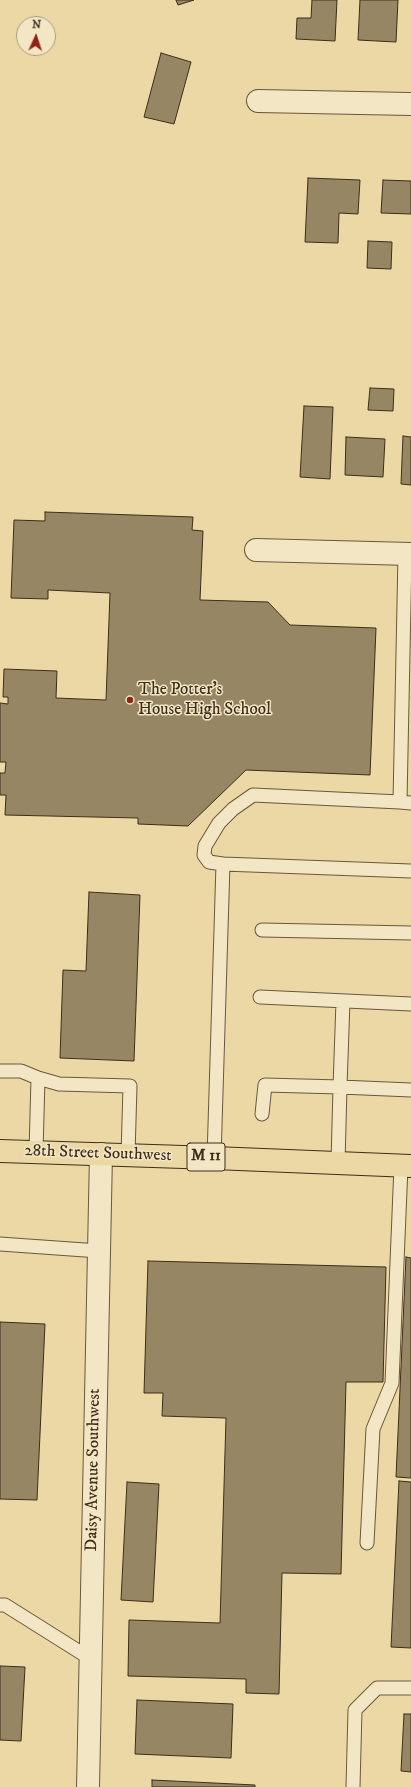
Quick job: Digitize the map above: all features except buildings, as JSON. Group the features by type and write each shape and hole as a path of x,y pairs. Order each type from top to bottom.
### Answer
{"main road":[{"name":"28th Street Southwest","path":"0,1151 406,1166"}],"street":[{"path":"258,101 411,104"},
{"path":"256,550 408,554"},
{"name":"Daisy Avenue Southwest","path":"88,1787 101,1154"}],"lane":[{"path":"408,554 406,803 253,795 233,809 219,823 205,846 204,855 209,862 224,864 411,872"},
{"path":"214,1158 224,864"},
{"path":"262,930 411,933"},
{"path":"260,997 411,1004"},
{"path":"338,1163 343,1001"},
{"path":"0,1071 21,1071 59,1084 130,1086 128,1155"},
{"path":"36,1152 38,1078"},
{"path":"262,1114 264,1085 411,1090"},
{"path":"367,1543 374,1429 392,1383 406,1166"},
{"path":"0,1244 99,1251"},
{"path":"0,1605 5,1605 91,1659"},
{"path":"352,1787 355,1710 377,1688 411,1688"}],"place":[{"name":"The Potter's House High School","path":"130,700"}]}
